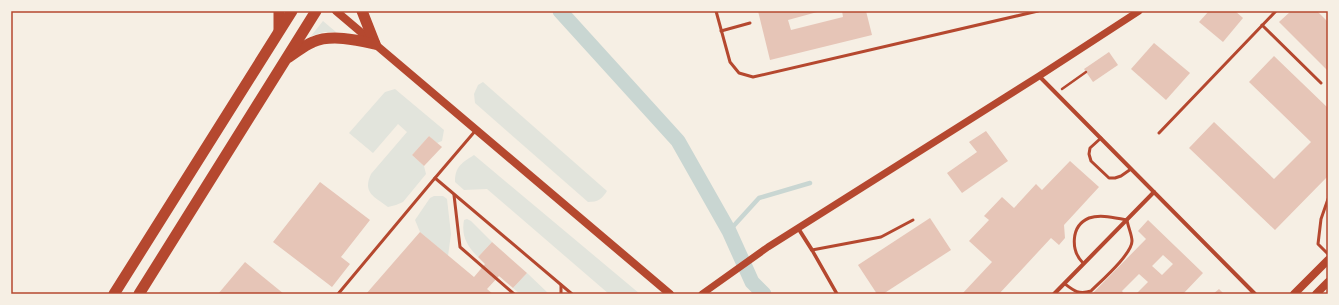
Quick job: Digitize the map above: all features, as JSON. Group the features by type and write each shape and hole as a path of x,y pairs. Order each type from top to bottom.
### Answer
{"highway":[{"path":"279,11 279,32"},
{"path":"114,294 292,11"},
{"path":"139,294 316,11"},
{"path":"362,11 375,44"},
{"path":"286,59 313,42 326,39 353,39 375,44"}],"main road":[{"path":"336,11 670,294"},
{"path":"1294,294 1328,260"},
{"path":"1316,294 1328,282"}],"street":[{"path":"702,294 798,228 1139,11"},
{"path":"1039,76 1255,294"},
{"path":"1054,294 1154,192"},
{"path":"798,228 837,294"}],"lane":[{"path":"716,11 730,62 739,73 753,77 1038,11"},
{"path":"1159,133 1276,11"},
{"path":"721,31 750,23"},
{"path":"1262,25 1321,84"},
{"path":"338,294 476,130"},
{"path":"1101,138 1090,148 1089,154 1091,161 1109,178 1121,176 1131,169"},
{"path":"435,178 572,294"},
{"path":"454,194 460,247 514,294"},
{"path":"1328,199 1321,219 1318,244 1328,254"},
{"path":"1065,284 1079,293 1091,291 1127,254 1132,246 1132,239 1126,220 1097,216 1088,219 1080,225 1074,242 1075,251 1083,263"},
{"path":"812,250 881,237 913,220"},
{"path":"561,285 561,294"}],"path":[{"path":"1057,93 1086,72"}],"shaded area":[{"path":"323,21 336,32 324,32 311,36"},
{"path":"483,82 607,191 603,196 597,201 588,202 475,103 474,94 478,85"},
{"path":"395,89 444,130 442,141 437,143 429,136 412,155 424,166 426,174 403,202 388,207 371,194 368,186 369,180 371,174 407,132 398,124 373,153 349,133 385,92"},
{"path":"474,155 640,294 609,294 487,189 464,190 455,182 456,172 463,163"},
{"path":"434,196 443,196 447,199 451,234 448,256 420,232 415,220 430,198"},
{"path":"467,219 471,221 492,242 478,257 468,245 464,236 464,220"},
{"path":"527,273 549,294 520,294 513,288"}],"building":[{"path":"758,11 821,11 788,20 791,30 843,17 842,11 866,11 872,35 770,60"},
{"path":"1209,11 1235,11 1243,18 1223,42 1199,22"},
{"path":"1291,11 1317,11 1328,22 1328,71 1279,22"},
{"path":"1154,43 1190,73 1166,100 1131,69"},
{"path":"1109,52 1118,65 1093,82 1084,69"},
{"path":"1274,56 1328,108 1328,176 1275,230 1189,148 1214,122 1274,179 1311,142 1249,82"},
{"path":"986,131 1008,161 962,193 947,173 977,152 969,142"},
{"path":"429,136 442,147 424,166 412,155"},
{"path":"1070,161 1099,187 1064,225 1065,238 1059,245 1051,238 999,294 962,294 992,262 969,241 989,220 984,216 1002,197 1014,208 1036,184 1042,190"},
{"path":"320,182 370,220 341,257 350,264 332,287 273,242"},
{"path":"930,218 951,250 883,294 877,294 858,265"},
{"path":"1148,220 1203,273 1183,294 1136,294 1148,282 1139,274 1122,291 1124,294 1092,294 1146,239 1138,231","holes":["1163,255 1173,264 1162,275 1152,266"]},
{"path":"420,232 474,277 485,264 478,257 492,242 527,273 513,288 499,276 487,289 493,294 366,294"},
{"path":"245,262 284,294 218,294"},
{"path":"1219,289 1224,294 1213,294"}],"waterway":[{"path":"560,11 678,141 729,231 752,282 764,294"},
{"path":"729,231 759,198 810,183"}]}
